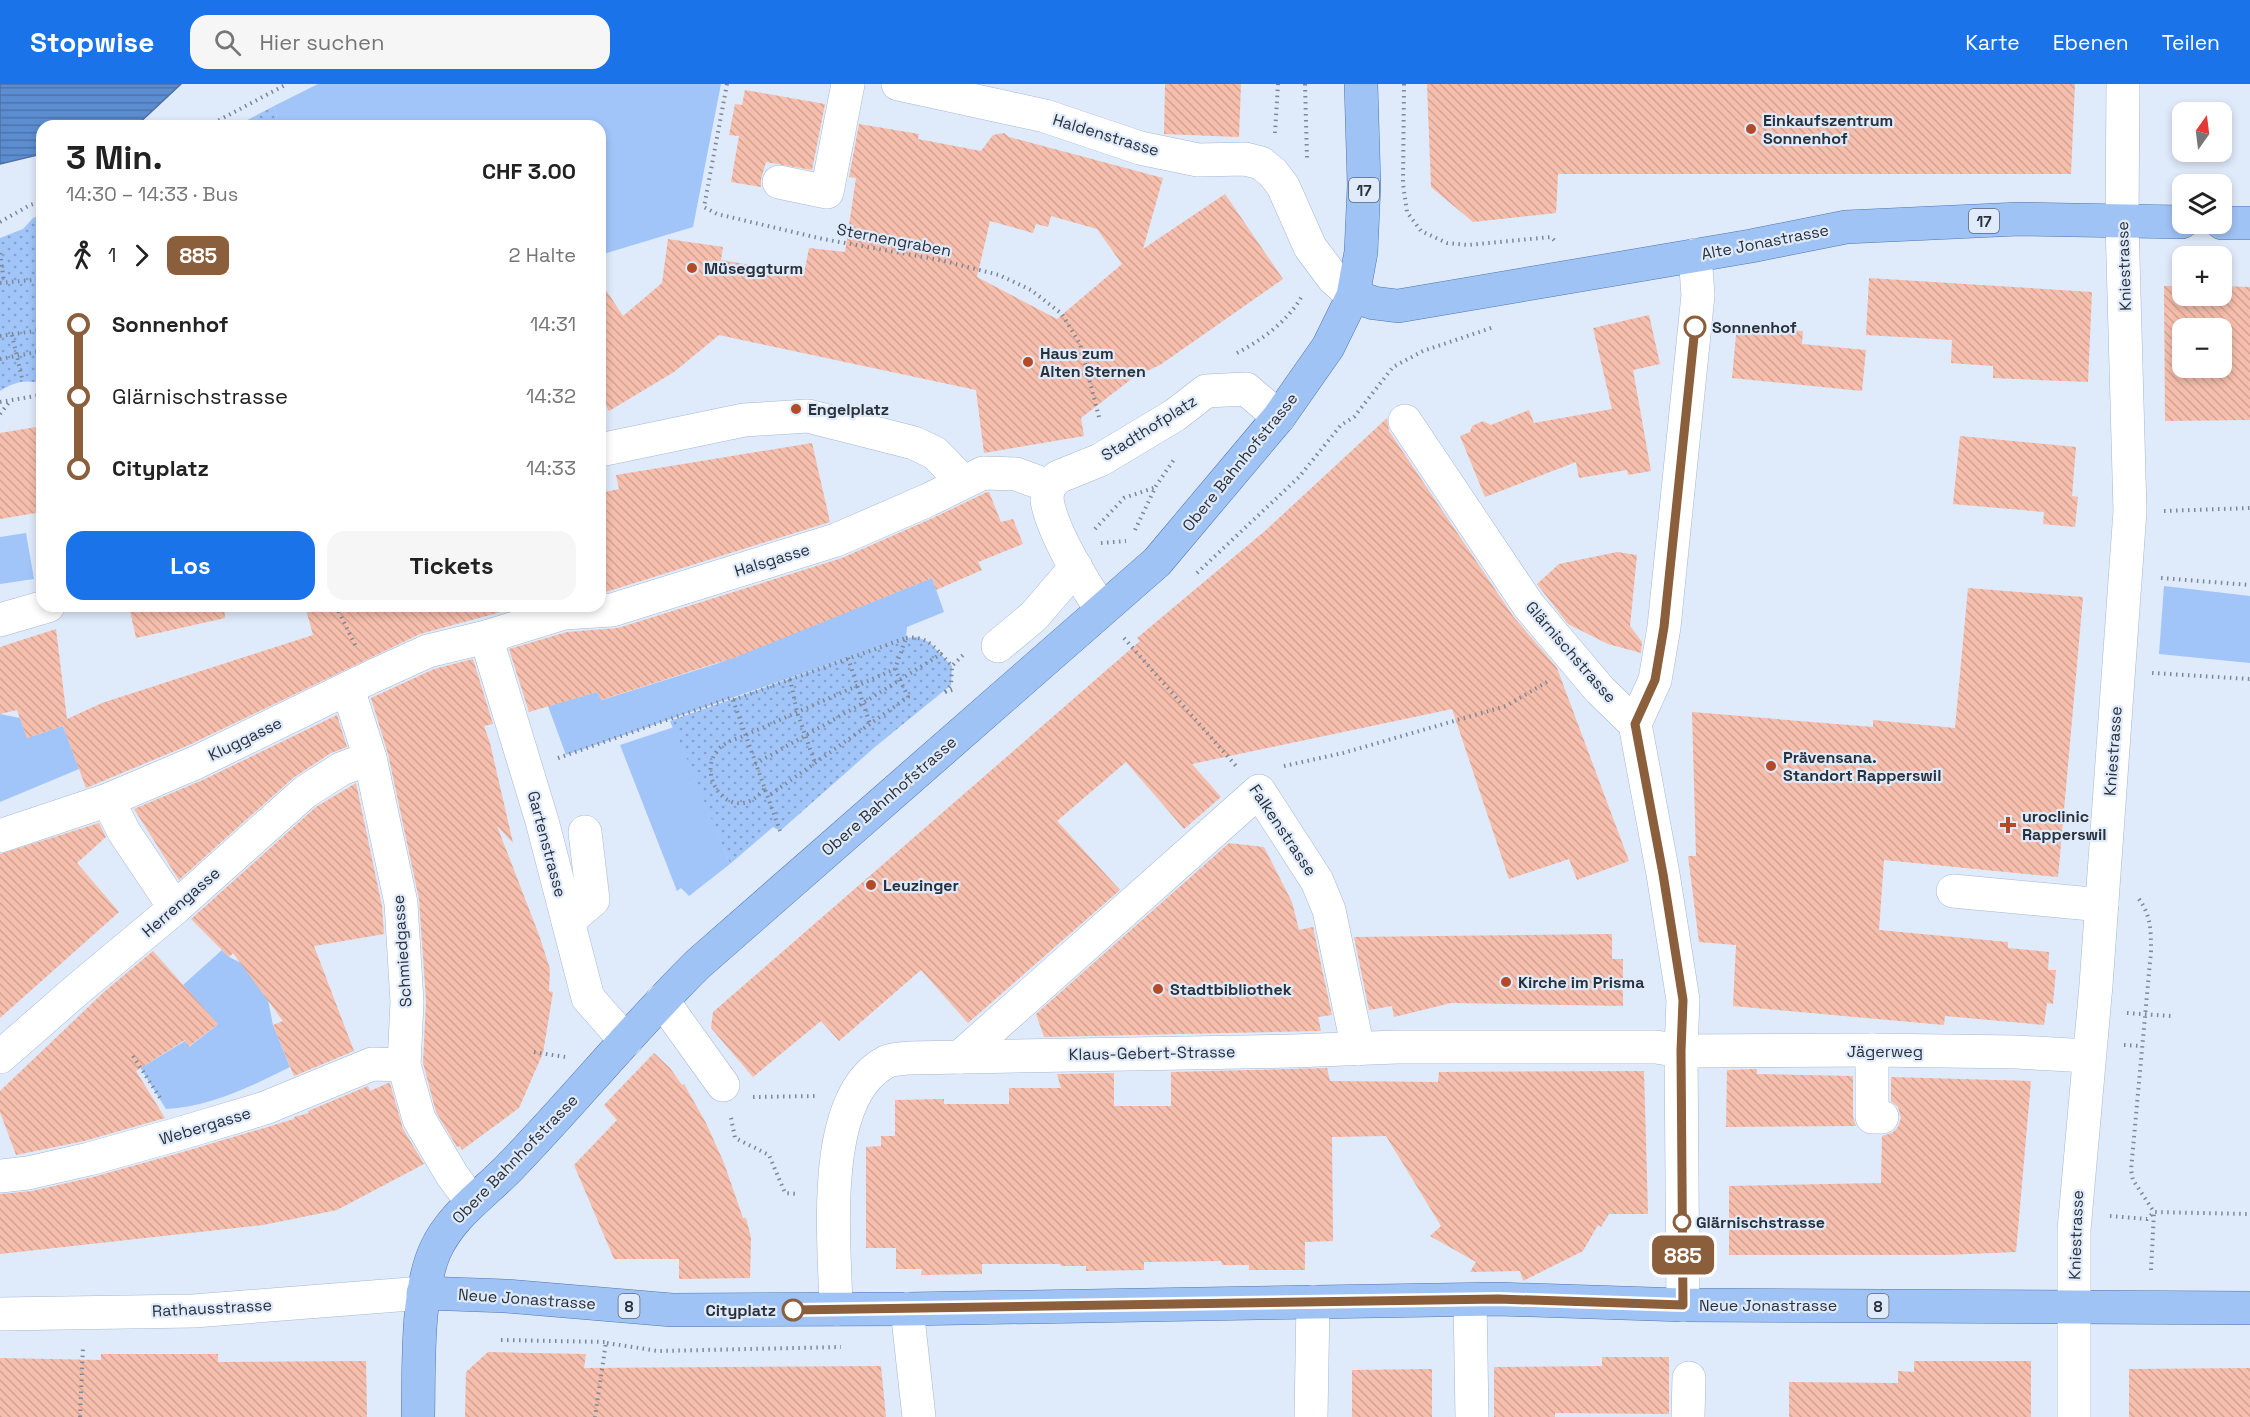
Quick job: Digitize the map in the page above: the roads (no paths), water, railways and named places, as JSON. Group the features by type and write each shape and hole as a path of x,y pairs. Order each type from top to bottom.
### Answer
{"main road":[{"name":"17","path":"1353,296 1361,252 1364,185 1361,84"},
{"name":"Alte Jonastrasse","path":"1353,296 1374,303 1398,306 1751,246 1846,227 2019,219 2172,222"},
{"path":"2232,223 2250,223"},
{"name":"Obere Bahnhofstrasse","path":"418,1417 423,1293 435,1251 457,1216 510,1168 662,1000 763,905 1157,562 1279,417 1328,347 1353,296"},
{"name":"Neue Jonastrasse","path":"423,1293 506,1296 672,1310 907,1309 1470,1300 1683,1305 2250,1308"}],"street":[{"path":"779,182 827,192 848,84"},
{"name":"Haldenstrasse","path":"898,84 1045,116 1140,148 1198,159 1245,159 1261,164 1273,173 1283,186 1310,247 1333,278 1353,296"},
{"name":"Kniestrasse","path":"2073,1417 2074,1230 2102,905 2130,511 2122,222 2123,84"},
{"path":"1683,1305 1681,1051 1683,1000 1663,874 1635,724 1655,680 1664,627 1698,295 1695,255"},
{"name":"Stadthofplatz","path":"1049,486 1058,477 1100,460 1175,415 1206,391 1245,389 1279,417"},
{"path":"606,449 744,420 808,416 914,443 935,453 963,482"},
{"name":"Glärnischstrasse","path":"1405,421 1529,606 1600,690 1635,724"},
{"name":"Halsgasse","path":"606,610 612,610 836,540 928,500 983,472 1016,474 1049,486"},
{"path":"1049,486 1047,498 1055,526 1086,555 1087,588 1102,609"},
{"path":"998,646 1034,616 1086,555"},
{"path":"0,620 36,610"},
{"name":"Halsgasse","path":"486,637 569,612"},
{"name":"Kluggasse","path":"0,836 108,800 197,762 428,651 486,637"},
{"name":"Gartenstrasse","path":"486,637 526,768 588,998 626,1041"},
{"name":"Schmiedgasse","path":"348,689 370,758 401,903 407,1002 404,1065 419,1119 452,1175 472,1202"},
{"name":"Herrengasse","path":"0,1057 175,908 305,792 341,769 370,758"},
{"name":"Falkenstrasse","path":"960,1057 1268,779 1329,910 1358,1049"},
{"path":"108,800 124,832 175,908"},
{"path":"568,921 592,900 585,832"},
{"path":"1953,891 2102,905"},
{"path":"662,1000 725,1092"},
{"name":"Klaus-Gebert-Strasse","path":"836,1309 834,1199 837,1154 842,1125 855,1095 867,1077 887,1062 909,1058 1358,1049 1656,1047 1681,1051"},
{"path":"1872,1050 1872,1117 1882,1117"},
{"name":"Jägerweg","path":"1681,1051 1872,1050 2089,1056"},
{"name":"Webergasse","path":"0,1176 28,1173 89,1159 265,1108 372,1064 404,1065"},
{"name":"Rathausstrasse","path":"0,1314 194,1311 423,1293"},
{"path":"1470,1300 1472,1417"},
{"path":"1311,1417 1313,1302"},
{"path":"907,1309 919,1417"},
{"path":"1688,1417 1689,1378"}],"place":[{"name":"Einkaufszentrum Sonnenhof","path":"1751,129"},
{"name":"Müseggturm","path":"692,268"},
{"name":"Sonnenhof","path":"1695,327"},
{"name":"Haus zum Alten Sternen","path":"1028,362"},
{"name":"Engelplatz","path":"796,409"},
{"name":"Prävensana. Standort Rapperswil","path":"1771,766"},
{"name":"uroclinic Rapperswil","path":"2008,825"},
{"name":"Leuzinger","path":"871,885"},
{"name":"Kirche im Prisma","path":"1506,982"},
{"name":"Stadtbibliothek","path":"1158,989"},
{"name":"Glärnischstrasse","path":"1682,1222"},
{"name":"Cityplatz","path":"793,1310"}]}
